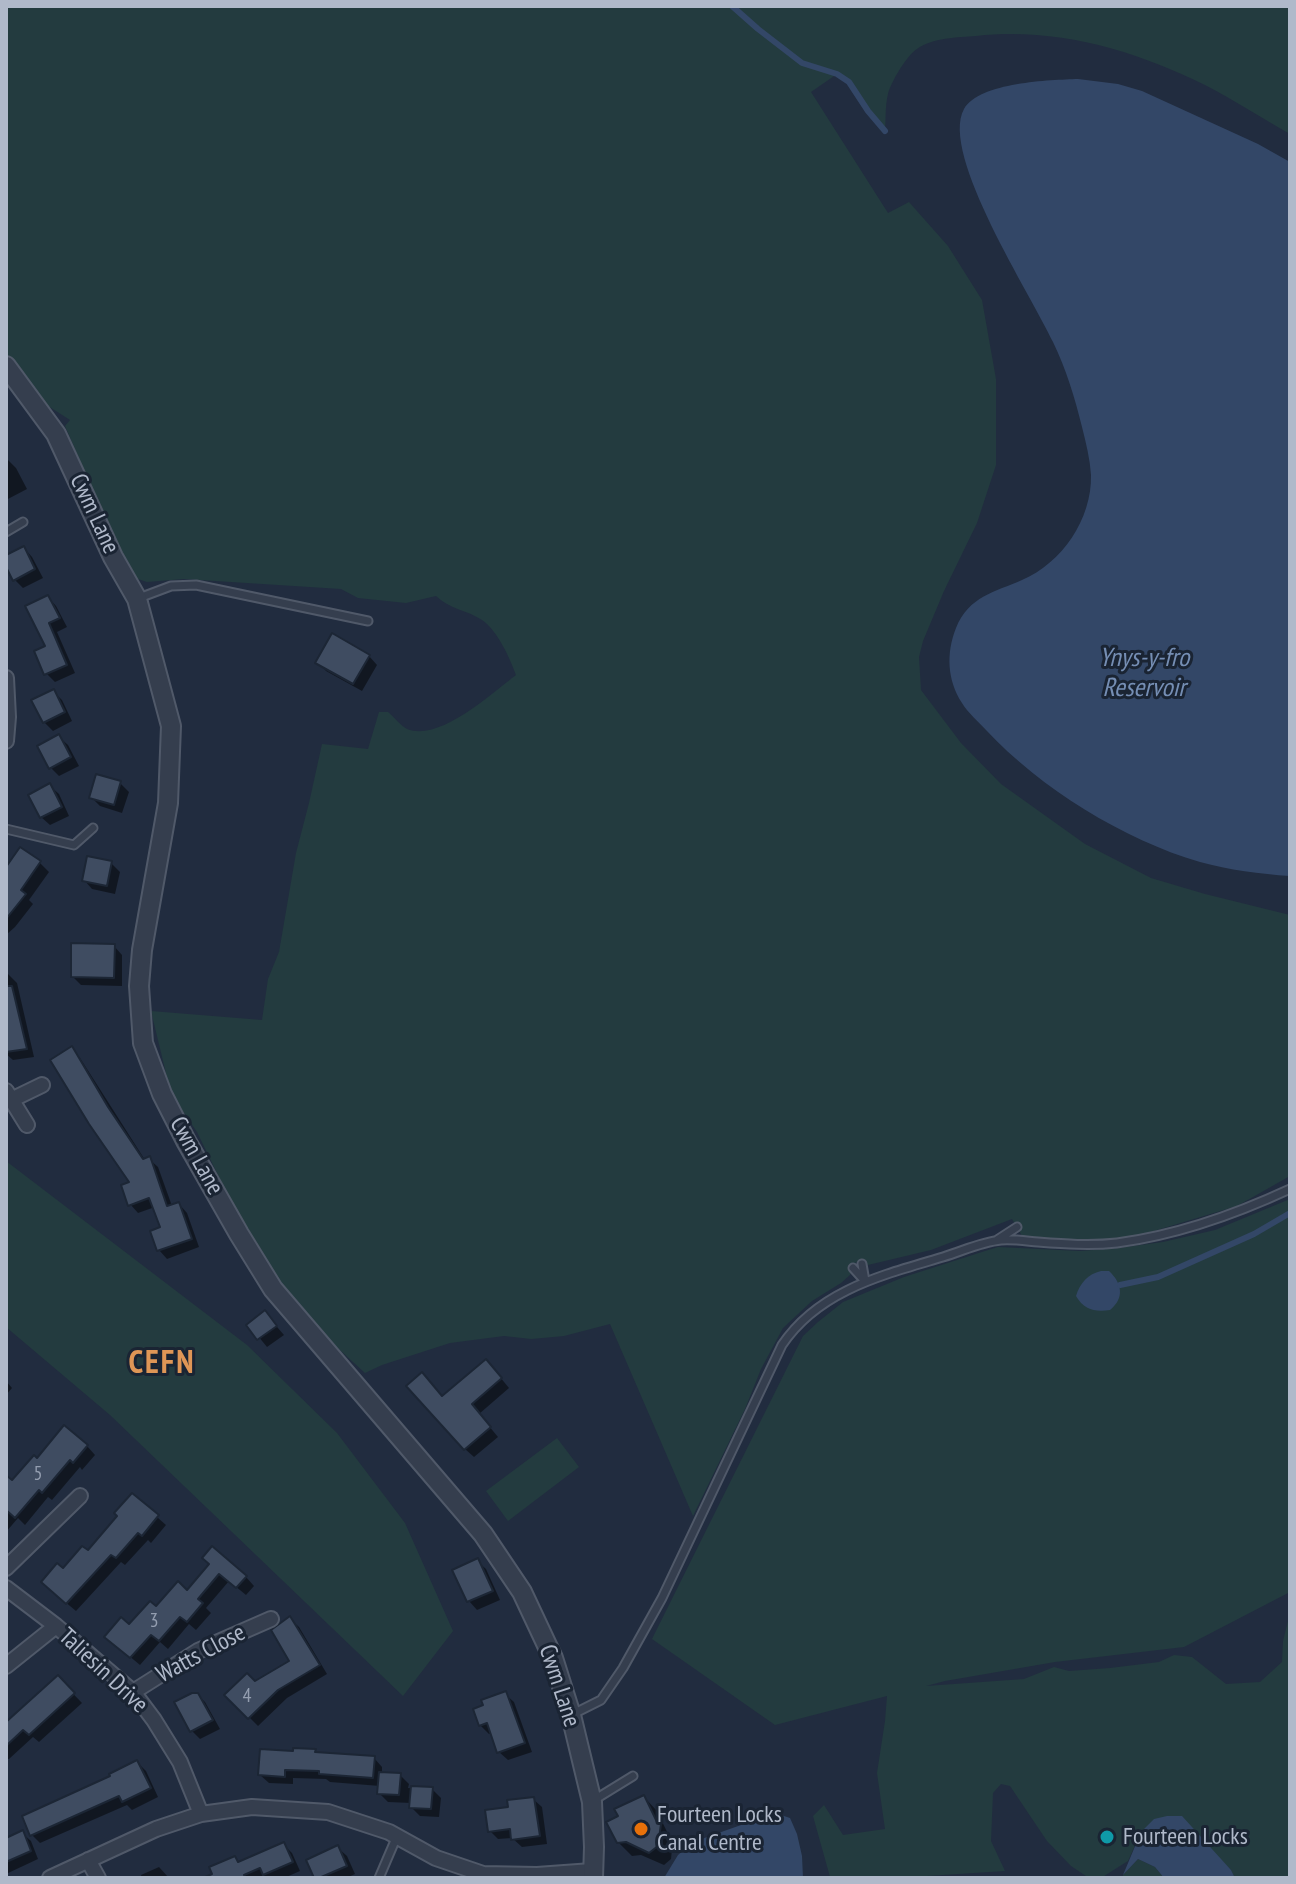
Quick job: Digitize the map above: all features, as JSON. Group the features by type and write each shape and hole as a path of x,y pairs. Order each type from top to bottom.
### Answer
{"street":[{"name":"Cwm Lane","path":"6,366 56,434 113,557 137,599 171,726 168,803 142,950 139,986 143,1043 162,1094 224,1208 273,1289 483,1534 522,1592 553,1658 571,1715 592,1802 592,1875"},
{"path":"6,678 6,741"},
{"path":"27,1125 9,1096 42,1085"},
{"path":"6,1568 80,1496"},
{"name":"Taliesin Drive","path":"6,1588 133,1692 180,1762 201,1814"},
{"name":"Watts Close","path":"133,1692 198,1651 271,1619"},
{"path":"6,1666 56,1626"},
{"path":"50,1878 156,1829 201,1814 252,1807 328,1812 397,1836 436,1858 483,1874 592,1875"},
{"path":"88,1860 98,1878"}],"lane":[{"path":"6,532 23,522"},
{"path":"137,599 171,586 196,585 368,621"},
{"path":"6,829 74,845 93,828"},
{"path":"571,1715 601,1700 623,1668 662,1598 782,1345 802,1320 865,1281 919,1268 976,1245 1003,1240 1112,1244 1149,1238 1222,1219 1290,1189"},
{"path":"995,1241 1017,1227"},
{"path":"862,1264 865,1281"},
{"path":"853,1268 865,1281"},
{"path":"592,1802 633,1776"},
{"path":"379,1878 397,1836"}],"green space":[{"path":"6,6 1290,6 1290,134 1205,85 1151,61 1094,44 1036,35 953,38 930,42 917,49 904,63 890,89 885,131 849,82 837,74 811,92 888,213 909,202 948,246 982,300 996,379 996,465 977,523 923,641 919,657 921,690 961,743 1001,784 1085,844 1151,878 1290,915 1290,1176 1237,1206 1134,1237 1078,1242 1022,1236 1012,1219 931,1250 868,1265 856,1262 850,1275 812,1301 783,1328 693,1516 610,1324 564,1336 531,1339 504,1336 450,1343 365,1373 319,1331 281,1286 236,1212 197,1132 171,1094 151,1011 262,1020 268,979 279,952 296,853 322,744 368,749 379,712 388,712 407,729 435,729 465,714 516,675 502,645 488,625 436,596 406,603 358,598 341,589 184,579 147,582 135,578 113,537 65,426 70,420 45,404 6,357"},
{"path":"6,1161 247,1345 337,1433 405,1523 453,1631 403,1696 110,1415 6,1327"},
{"path":"1290,1199 1290,1592 1184,1647 1055,1662 926,1686 1024,1679 1054,1667 1069,1671 1110,1668 1159,1662 1174,1655 1192,1657 1226,1684 1260,1682 1282,1662 1290,1613 1290,1878 1235,1878 1220,1859 1141,1832 1128,1861 1101,1878 1089,1878 1071,1866 1047,1841 1010,1786 1001,1784 993,1793 991,1841 1005,1871 896,1878 830,1877 813,1816 824,1805 843,1835 885,1829 877,1773 887,1696 775,1725 652,1639 803,1336 843,1302 904,1277 998,1247 1080,1251 1163,1242 1215,1230"},
{"path":"557,1438 579,1467 508,1521 486,1491"},
{"path":"1138,1859 1155,1867 1164,1878 1123,1878"}],"water":[{"name":"Ynys-y-fro Reservoir","path":"1078,79 1118,84 1142,91 1290,162 1290,876 1200,862 1113,826 1057,791 1008,751 967,710 953,685 951,647 961,617 975,602 1036,572 1062,551 1086,508 1091,475 1079,416 1062,363 991,225 964,158 960,130 964,109 972,100 1000,88"},
{"path":"1101,1271 1109,1271 1117,1280 1120,1296 1110,1310 1099,1311 1090,1309 1076,1296 1085,1280"},
{"path":"775,1813 790,1818 797,1834 803,1878 664,1878 678,1855 693,1842"},
{"path":"1182,1816 1235,1878 1164,1878 1155,1867 1138,1859 1123,1875 1141,1832 1154,1819"}],"building":[{"path":"24,546 35,569 13,581 6,567 6,555"},
{"path":"48,595 60,618 49,623 67,665 44,675 34,651 45,646 25,606"},
{"path":"332,633 370,655 353,684 315,663"},
{"path":"54,689 65,712 43,723 31,700"},
{"path":"59,734 71,757 49,769 37,746"},
{"path":"96,774 121,781 114,805 89,798"},
{"path":"50,783 62,807 40,818 28,795"},
{"path":"20,847 41,861 21,890 26,894 6,919 6,867"},
{"path":"87,856 112,861 107,886 82,881"},
{"path":"71,943 115,944 114,978 71,977"},
{"path":"6,986 12,986 27,1049 6,1052"},
{"path":"72,1046 143,1159 150,1156 167,1206 179,1202 192,1239 157,1251 150,1231 160,1227 149,1198 128,1206 121,1185 129,1182 50,1060"},
{"path":"265,1310 277,1326 257,1340 246,1325"},
{"path":"486,1359 502,1378 472,1404 491,1427 464,1450 406,1386 422,1372 442,1396"},
{"path":"64,1425 88,1445 73,1463 70,1460 42,1493 39,1490 15,1518 6,1510 6,1475 12,1480 34,1455 37,1458"},
{"path":"132,1493 159,1515 142,1536 138,1533 116,1558 111,1555 66,1604 41,1582 57,1563 63,1568 82,1546 88,1550"},
{"path":"212,1546 247,1576 236,1588 219,1574 198,1599 203,1603 187,1622 180,1617 159,1641 151,1635 130,1658 104,1637 121,1617 129,1624 150,1601 156,1606 178,1581 187,1590 209,1564 202,1558"},
{"path":"478,1558 493,1591 467,1602 452,1570"},
{"path":"290,1616 320,1665 278,1690 248,1719 224,1695 247,1673 255,1681 289,1661 271,1630"},
{"path":"58,1675 75,1693 29,1735 23,1730 6,1746 6,1722"},
{"path":"506,1691 525,1743 497,1753 487,1723 479,1726 473,1709 483,1705 481,1700"},
{"path":"198,1693 213,1720 190,1732 174,1702"},
{"path":"293,1748 375,1756 373,1778 285,1770 285,1777 258,1775 260,1749 293,1751"},
{"path":"137,1760 151,1788 122,1802 119,1796 30,1836 22,1816 110,1776"},
{"path":"379,1772 401,1773 399,1795 377,1794"},
{"path":"411,1786 433,1787 431,1809 409,1808"},
{"path":"644,1795 657,1822 661,1824 658,1846 649,1853 626,1842 617,1843 606,1822 618,1816 614,1809"},
{"path":"534,1797 540,1836 511,1840 510,1829 488,1832 485,1810 508,1807 507,1800"},
{"path":"23,1830 31,1851 6,1862 6,1838"},
{"path":"284,1842 293,1862 263,1875 260,1868 244,1875 246,1878 203,1878 212,1874 209,1867 235,1856 238,1862"},
{"path":"338,1845 347,1866 314,1878 306,1860"}],"waterway":[{"path":"732,6 802,63 837,74 849,82 885,131"},
{"path":"1120,1285 1158,1277 1254,1234 1290,1213"}],"place":[{"name":"Fourteen Locks Canal Centre","path":"641,1829"},
{"name":"Fourteen Locks","path":"1107,1837"}],"district":[{"name":"CEFN","path":"162,1364"}]}
